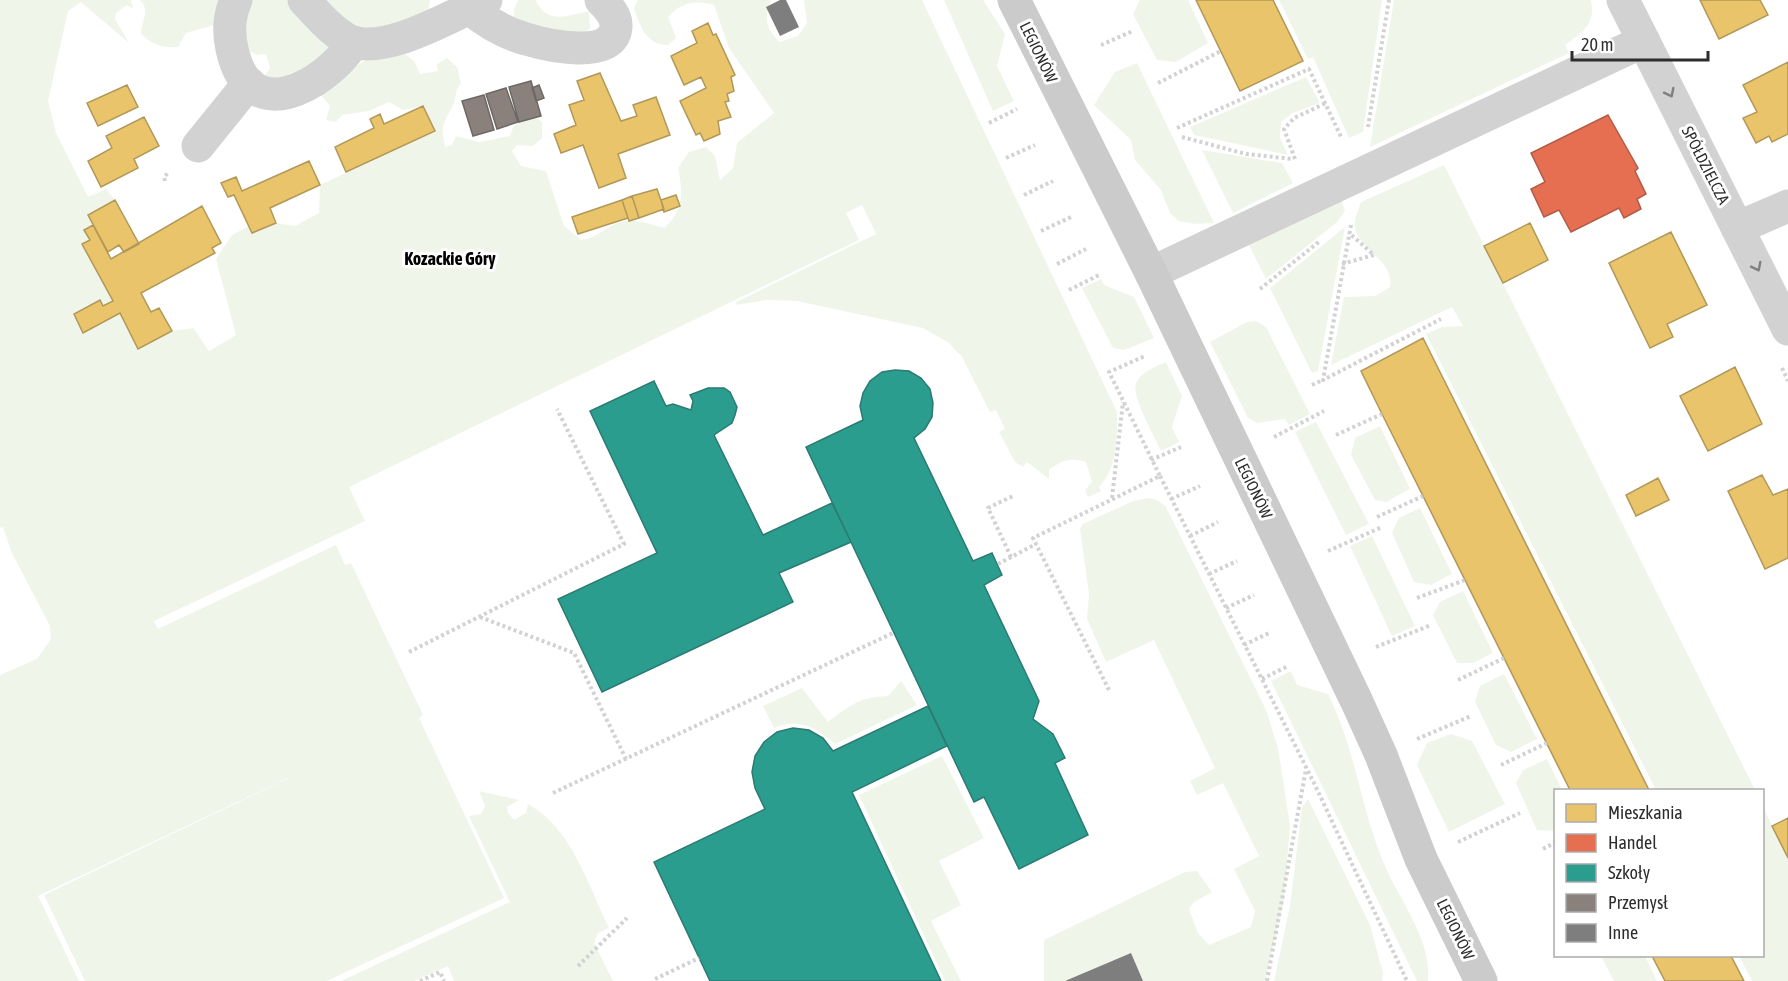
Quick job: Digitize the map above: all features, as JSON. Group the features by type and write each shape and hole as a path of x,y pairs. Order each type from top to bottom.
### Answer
{"street":[{"path":"236,0 231,17 230,41 242,77 255,89 275,94 312,84 340,61 354,42"},
{"path":"304,0 335,31 354,42 374,45 392,42 468,3 502,31 525,39 587,48 607,43 616,31 617,23 613,14 601,0"},
{"name":"LEGIONÓW","path":"1014,0 1150,273 1338,662 1381,755 1421,859 1481,981"},
{"name":"SPÓŁDZIELCZA","path":"1623,0 1788,329"},
{"path":"1150,273 1644,40"},
{"path":"198,146 249,83"},
{"path":"1737,228 1788,206"}],"path":[{"path":"1366,133 1389,0"},
{"path":"1101,45 1133,31"},
{"path":"1158,83 1221,51"},
{"path":"1177,128 1309,69 1345,146"},
{"path":"1295,159 1284,129 1294,118 1326,103"},
{"path":"989,123 1017,109"},
{"path":"1182,137 1246,154 1306,160"},
{"path":"1006,158 1035,145"},
{"path":"1024,195 1053,181"},
{"path":"1323,380 1352,216 1343,224"},
{"path":"1041,231 1071,217"},
{"path":"1342,264 1374,255 1349,233"},
{"path":"1260,289 1324,238"},
{"path":"1057,264 1086,249"},
{"path":"1069,290 1099,275"},
{"path":"1312,385 1441,319"},
{"path":"1181,339 1109,372 1306,767 1407,981"},
{"path":"1777,359 1788,381"},
{"path":"1112,498 1124,402"},
{"path":"409,652 624,544 557,409"},
{"path":"1239,455 1324,411"},
{"path":"1336,435 1382,414"},
{"path":"1151,460 1181,447"},
{"path":"1109,690 1033,538 1160,476"},
{"path":"1172,499 1200,486"},
{"path":"1011,557 988,508 1013,496"},
{"path":"1377,517 1423,496"},
{"path":"1190,536 1218,522"},
{"path":"1292,567 1382,527"},
{"path":"998,564 1036,544"},
{"path":"1209,574 1237,561"},
{"path":"1417,598 1465,580"},
{"path":"1226,608 1254,596"},
{"path":"479,616 574,653 626,759"},
{"path":"1338,662 1431,625"},
{"path":"1244,645 1271,632"},
{"path":"553,793 893,633"},
{"path":"1458,680 1504,658"},
{"path":"1262,679 1288,666"},
{"path":"1381,755 1471,716"},
{"path":"1501,765 1546,743"},
{"path":"1267,981 1306,767"},
{"path":"1421,859 1520,813"},
{"path":"1542,849 1554,843"},
{"path":"578,966 627,918"},
{"path":"655,979 699,958"},
{"path":"420,981 440,972 444,981"}],"shaded area":[{"path":"0,0 131,0 133,9 127,5 116,13 115,19 129,43 81,2 68,11 48,101 56,133 88,197 106,189 115,200 88,215 93,225 85,230 90,240 82,244 113,301 103,306 100,300 74,315 83,332 120,313 139,348 172,331 193,328 209,351 236,335 216,259 232,235 249,226 252,233 276,223 295,226 319,213 320,185 434,131 423,106 403,110 389,102 369,111 342,115 336,122 326,120 330,106 321,95 320,87 373,56 402,52 414,61 420,74 438,71 437,64 447,58 457,67 461,83 443,124 445,147 452,145 456,136 479,142 510,136 514,125 536,118 542,122 542,138 533,146 517,145 512,151 521,166 546,171 564,226 581,240 626,221 643,222 664,228 671,222 679,208 681,185 678,168 689,152 706,147 715,156 720,180 733,168 737,143 774,113 729,48 714,5 689,4 673,12 668,17 676,38 668,45 654,42 645,33 634,8 638,0 771,0 767,23 780,42 798,36 807,23 804,0 922,0 1117,412 1115,452 1110,470 1099,487 1101,491 1088,497 1085,490 1092,482 1086,462 1070,460 1062,462 1049,470 1049,479 1027,462 1023,467 1015,462 999,432 1005,429 996,410 990,412 962,357 949,343 923,328 797,301 767,300 737,305 736,302 876,234 862,205 846,213 859,240 349,487 365,521 154,621 158,629 336,545 345,565 351,563 423,715 419,718 504,898 327,981 85,981 44,895 329,759 38,896 79,981 0,981 0,675 37,659 51,639 50,626 12,553 3,527 0,528"},
{"path":"140,0 229,0 214,25 186,33 178,47 172,47 158,45 141,34 145,8"},
{"path":"248,0 288,0 339,44 310,77 263,78 270,68 266,54 257,55 245,49"},
{"path":"317,0 430,0 428,11 364,35"},
{"path":"519,0 535,0 546,13 558,17 589,11 590,29 582,34 519,29 514,14"},
{"path":"944,0 983,0 1005,34 997,66 1014,101 993,111"},
{"path":"1140,0 1188,0 1208,43 1176,62 1157,60 1133,14"},
{"path":"1279,0 1382,0 1363,132 1349,138 1313,57 1308,59"},
{"path":"1394,0 1591,0 1592,15 1587,27 1565,45 1569,53 1370,147"},
{"path":"1137,63 1214,223 1196,224 1179,221 1170,213 1161,190 1135,160 1131,140 1094,105 1115,72"},
{"path":"1306,77 1320,103 1293,113 1281,122 1280,138 1288,155 1194,135 1190,127"},
{"path":"1202,150 1282,163 1293,183 1233,213"},
{"path":"1444,165 1755,789 1655,789 1426,334 1442,327 1463,326 1452,307 1331,365 1344,297 1375,296 1390,287 1390,277 1386,268 1366,247 1356,231 1355,221 1361,202"},
{"path":"1341,199 1345,211 1337,222 1266,279 1249,245"},
{"path":"1345,227 1318,371 1312,373 1270,288"},
{"path":"1101,279 1104,285 1134,297 1154,338 1124,350 1113,348 1082,288"},
{"path":"1256,321 1266,327 1310,414 1289,425 1285,419 1257,423 1248,418 1210,342 1247,322"},
{"path":"1166,362 1182,396 1172,427 1179,442 1161,451 1140,407 1135,390 1141,376 1148,370"},
{"path":"1316,422 1369,524 1346,535 1295,432"},
{"path":"1380,426 1410,489 1386,502 1375,500 1351,455 1355,438"},
{"path":"1148,498 1157,500 1166,507 1266,710 1278,748 1290,826 1284,899 1265,981 1044,981 1044,940 1185,872 1197,871 1212,892 1194,902 1189,909 1198,933 1209,945 1251,927 1255,911 1234,869 1259,856 1223,783 1197,795 1190,781 1215,768 1154,640 1106,662 1087,619 1089,594 1080,529 1083,524 1133,501"},
{"path":"1420,508 1452,574 1431,585 1414,582 1392,533 1399,518"},
{"path":"1372,536 1415,626 1392,636 1350,546"},
{"path":"1463,591 1493,653 1473,663 1457,663 1433,615 1440,602"},
{"path":"1291,671 1297,685 1328,694 1337,714 1374,838 1388,874 1412,918 1425,949 1428,981 1417,981 1271,681"},
{"path":"1504,674 1537,739 1511,752 1496,745 1475,702 1480,686"},
{"path":"901,681 917,705 835,744 807,726 791,724 774,728 763,706 802,688 828,722 856,703 870,698 888,696"},
{"path":"1451,734 1472,741 1505,804 1449,832 1417,765 1427,743"},
{"path":"942,756 984,838 939,861 961,905 931,921 961,981 945,981 859,795"},
{"path":"1547,759 1562,789 1554,789 1554,831 1537,830 1516,783 1523,770"},
{"path":"479,791 519,800 507,807 508,813 514,820 526,813 528,804 543,814 567,842 586,876 609,928 598,933 594,943 613,981 454,981 448,966 414,981 341,981 510,902 469,816 481,814 485,806"},
{"path":"1308,799 1370,925 1383,973 1382,981 1274,981 1290,906 1302,807"},
{"path":"1764,809 1788,858 1788,981 1752,981 1740,957 1764,957"},
{"path":"1602,957 1645,957 1657,981 1614,981"}],"building: Mieszkania":[{"path":"1196,0 1273,0 1303,61 1240,91"},
{"path":"1700,0 1760,0 1768,15 1719,39"},
{"path":"708,23 713,35 716,34 735,75 731,77 734,91 727,94 729,101 725,102 731,117 718,121 720,134 704,141 700,133 696,135 680,101 706,88 701,77 684,85 671,56 697,43 692,31"},
{"path":"1788,62 1788,134 1772,142 1769,136 1756,143 1743,118 1757,112 1743,85"},
{"path":"600,73 621,121 637,116 633,105 656,97 670,135 618,154 626,178 599,188 583,145 561,153 554,134 576,125 569,105 584,100 577,81"},
{"path":"127,85 138,107 98,126 87,103"},
{"path":"423,106 435,131 346,172 335,147 374,128 370,119 380,114 384,124"},
{"path":"144,117 159,146 134,159 138,168 101,187 88,161 112,148 106,136"},
{"path":"309,161 320,185 270,208 276,223 252,233 234,195 228,197 221,183 236,177 242,191"},
{"path":"657,189 664,209 639,218 632,196"},
{"path":"676,195 680,206 664,212 661,200"},
{"path":"632,196 639,218 629,221 622,200"},
{"path":"115,200 139,244 124,252 119,245 108,252 88,215"},
{"path":"622,200 628,218 578,234 572,217"},
{"path":"202,206 221,243 212,248 215,253 141,293 151,312 159,308 172,331 138,349 120,313 83,333 74,314 100,300 103,306 113,301 82,244 90,240 84,230 93,225 111,259"},
{"path":"1530,223 1548,260 1503,283 1484,246"},
{"path":"1671,232 1707,305 1667,324 1673,337 1650,348 1609,263"},
{"path":"1423,338 1648,789 1570,789 1361,371"},
{"path":"1735,367 1762,424 1708,451 1680,396"},
{"path":"1762,475 1773,495 1788,489 1788,558 1765,569 1728,491"},
{"path":"1658,478 1669,500 1636,516 1626,495"},
{"path":"1788,818 1788,858 1772,826"},
{"path":"1653,957 1732,957 1744,981 1665,981"}],"building: Handel":[{"path":"1608,115 1638,168 1635,171 1646,194 1637,199 1641,209 1624,218 1619,208 1571,232 1559,210 1544,217 1531,189 1545,182 1531,153"}],"building: Szkoły":[{"path":"909,371 921,378 930,389 933,403 932,417 925,429 914,438 973,561 992,553 1002,575 984,585 1039,701 1033,719 1053,734 1065,758 1055,763 1088,835 1019,869 984,797 974,802 806,447 863,420 860,406 863,393 870,381 882,372"},
{"path":"654,381 666,406 673,404 691,410 693,401 690,395 708,388 724,388 730,392 737,407 735,415 732,423 714,435 763,535 832,503 851,542 779,573 793,602 602,692 558,599 657,553 590,411"},
{"path":"928,706 947,746 852,792 941,981 710,981 654,862 765,809 755,788 752,772 755,756 764,742 777,732 793,728 809,730 823,738 833,751"}],"building: Przemysł":[{"path":"531,81 541,116 519,122 509,87"},
{"path":"539,85 544,98 536,101 532,88"},
{"path":"506,88 518,122 497,129 486,94"},
{"path":"484,95 494,130 473,136 462,101"}],"building: Inne":[{"path":"780,0 786,0 799,27 780,36 766,7"},
{"path":"1131,953 1143,981 1065,981"}],"district":[{"name":"Kozackie Góry","path":"450,258"}]}
